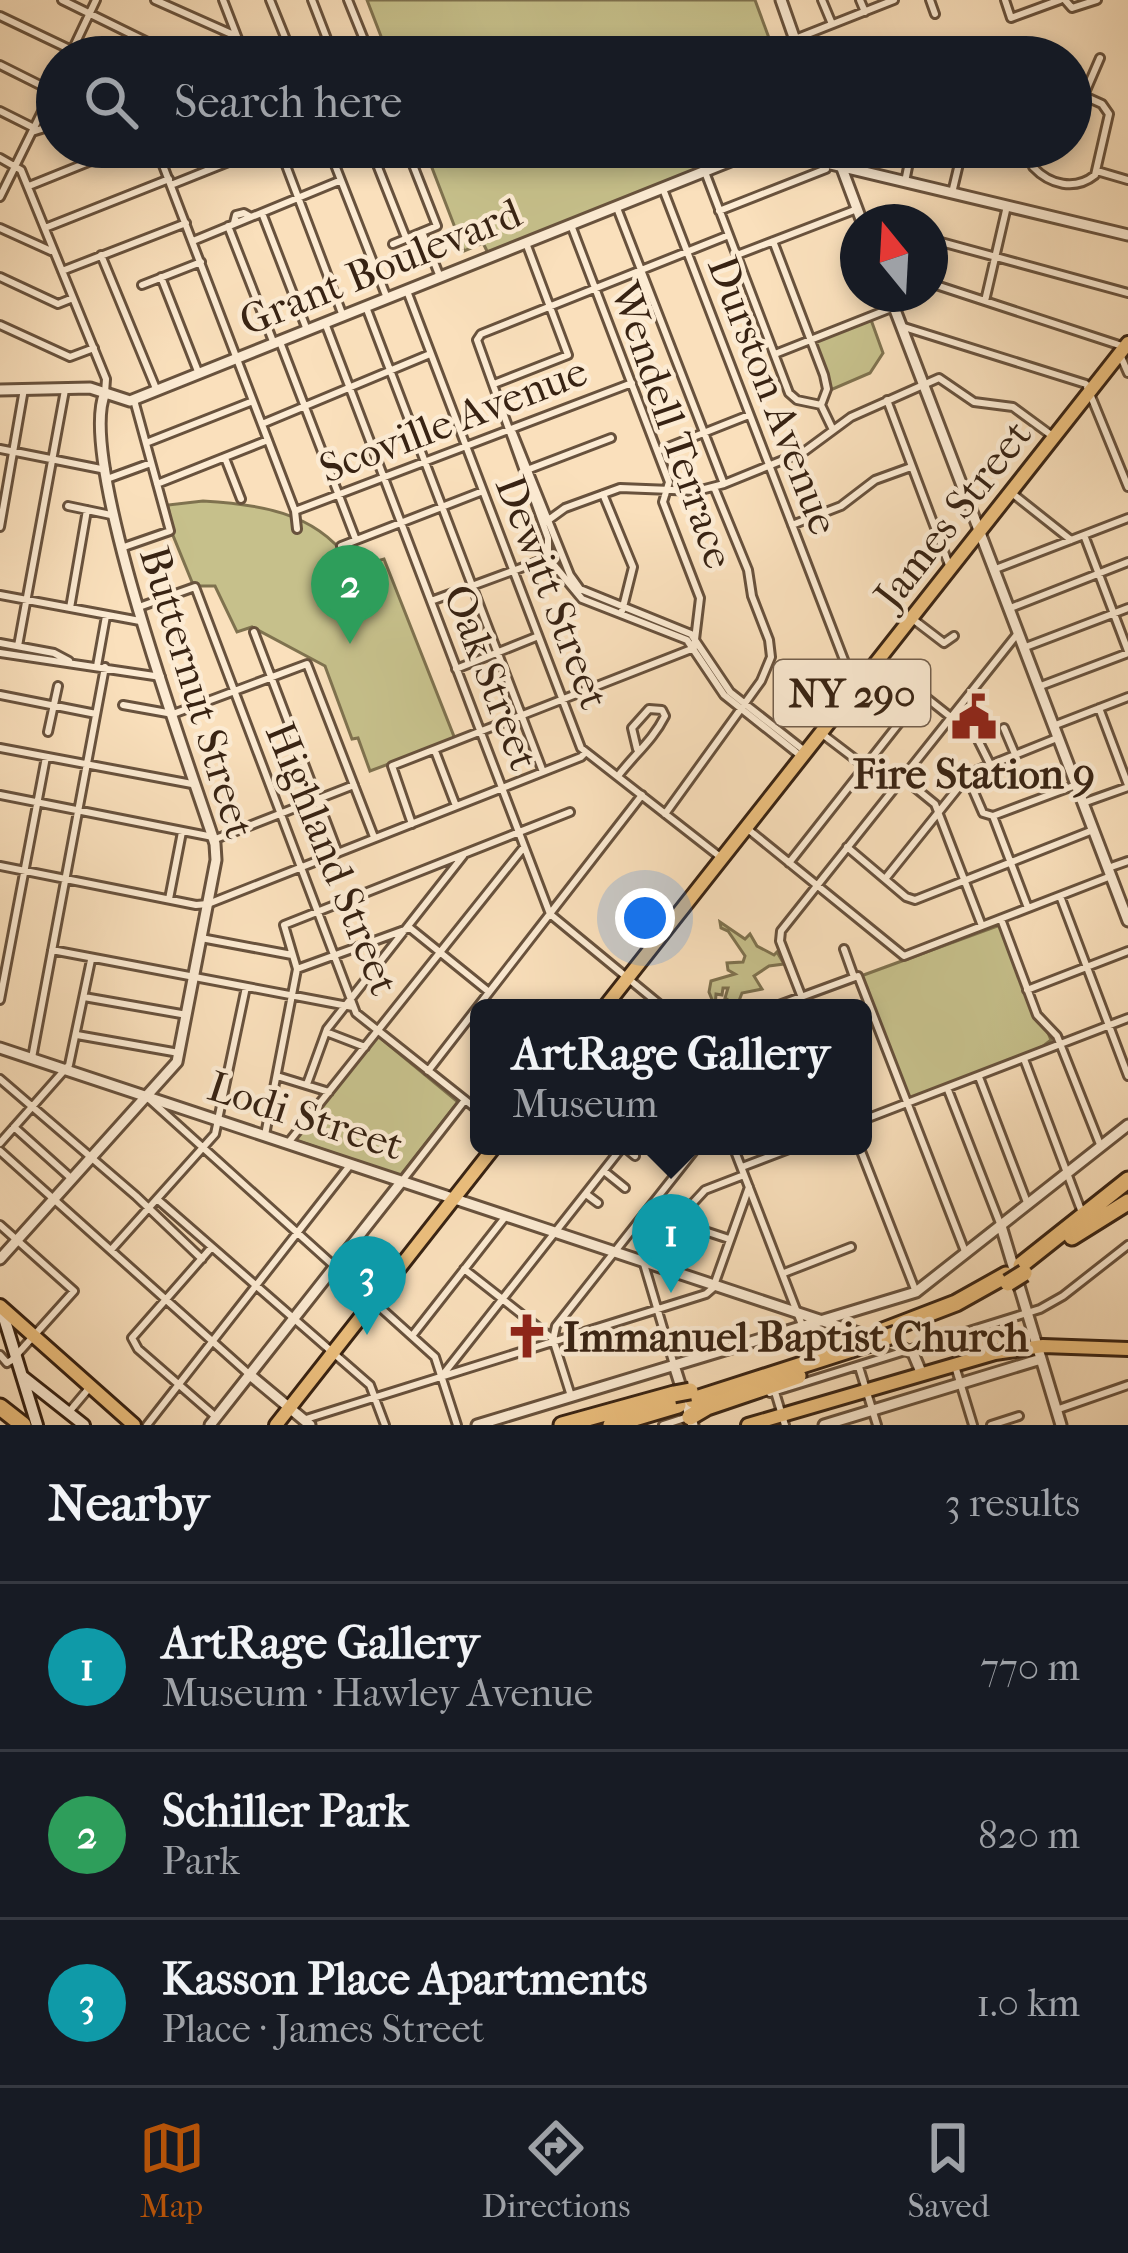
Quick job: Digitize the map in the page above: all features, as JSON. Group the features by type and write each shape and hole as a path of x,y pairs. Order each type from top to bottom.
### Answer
{"highway":[{"path":"1015,1274 1128,1176"},
{"path":"1072,1237 1128,1190"},
{"path":"633,1425 890,1333 1015,1274 1128,1202"},
{"path":"611,1425 686,1405 862,1342"},
{"path":"562,1425 686,1405"},
{"path":"585,1425 686,1405"},
{"path":"5,1414 25,1425"}],"main road":[{"name":"James Street","path":"611,999 1124,348"},
{"path":"276,1425 488,1155"},
{"path":"0,1306 134,1425"},
{"path":"0,1306 11,1359 22,1376 38,1425"},
{"path":"748,1425 784,1420 866,1388 953,1363 1128,1349"},
{"path":"22,1376 84,1425"},
{"path":"38,1425 40,1408 48,1402 65,1408"}],"street":[{"path":"62,0 137,36"},
{"path":"79,36 96,0"},
{"path":"155,0 236,36"},
{"path":"223,0 236,36"},
{"path":"270,0 284,36"},
{"path":"312,0 326,36"},
{"path":"348,0 363,36"},
{"path":"781,0 793,36"},
{"path":"822,0 832,24"},
{"path":"860,0 865,12"},
{"path":"799,36 894,0"},
{"path":"930,0 935,14"},
{"path":"1005,0 1011,18 1036,4 1063,0 1076,8 1097,0"},
{"path":"0,16 37,36"},
{"path":"1092,76 1100,58"},
{"path":"0,65 36,83"},
{"path":"1034,168 1057,188 1085,182 1097,171 1109,114 1092,99"},
{"path":"0,111 36,129"},
{"path":"0,196 36,124"},
{"path":"0,158 16,166"},
{"name":"Butternut Street","path":"0,1259 179,1053 216,860 111,514 100,419 106,379 16,166"},
{"path":"27,186 73,168"},
{"path":"164,168 295,511 297,529"},
{"path":"44,228 212,168"},
{"path":"287,168 343,316"},
{"path":"336,168 387,298"},
{"path":"379,168 406,238"},
{"path":"393,244 437,226 414,168"},
{"name":"Grant Boulevard","path":"134,400 712,168"},
{"path":"719,211 816,168"},
{"path":"842,168 855,204"},
{"name":"Grant Boulevard","path":"850,168 1051,212 1128,235"},
{"path":"905,182 908,168"},
{"path":"952,193 958,168"},
{"path":"704,171 791,395 821,405"},
{"path":"1097,171 1128,179"},
{"path":"850,190 853,176 867,172"},
{"path":"193,241 341,181"},
{"name":"Durston Avenue","path":"663,188 855,690"},
{"path":"985,301 1007,206"},
{"path":"616,207 724,484"},
{"path":"262,213 307,330"},
{"path":"736,255 840,216"},
{"path":"62,271 186,223"},
{"path":"231,225 356,541"},
{"name":"Wendell Terrace","path":"571,225 669,482 664,502 699,591 694,648"},
{"path":"0,228 55,253"},
{"path":"422,232 440,277"},
{"path":"716,681 694,636 582,598 556,565 546,522 477,336 728,235"},
{"path":"773,242 827,387 821,405 833,430"},
{"path":"494,384 568,353 526,243"},
{"path":"948,244 1128,292"},
{"path":"101,255 157,391"},
{"path":"142,285 201,262"},
{"path":"0,277 53,302 73,298"},
{"path":"161,277 199,374"},
{"path":"948,289 1124,348 1128,373"},
{"name":"Dewitt Street","path":"407,290 562,701 586,752 722,859"},
{"path":"366,307 543,772"},
{"path":"774,354 884,312"},
{"path":"896,312 1128,921"},
{"name":"Oak Street","path":"325,323 550,914 653,999"},
{"path":"0,325 70,357 94,348"},
{"path":"902,328 1086,385 1128,487"},
{"path":"262,424 431,354"},
{"path":"546,522 565,508 630,487 665,490 724,484 805,451 887,400 939,378 974,401 1013,407 1054,438"},
{"name":"Scoville Avenue","path":"295,511 632,383"},
{"path":"18,646 66,388"},
{"path":"0,390 66,388 134,400 169,534 121,548"},
{"path":"0,527 24,389"},
{"path":"146,443 253,400"},
{"path":"887,400 950,568"},
{"path":"658,451 750,414"},
{"path":"526,471 611,438"},
{"path":"157,484 268,440"},
{"path":"0,449 106,475 151,463"},
{"path":"225,458 242,499"},
{"path":"792,525 841,506 874,480 912,466"},
{"path":"665,814 767,671 771,651 748,570 714,487"},
{"path":"341,546 483,490"},
{"path":"1010,492 1071,540"},
{"path":"603,494 633,567 622,611"},
{"path":"68,506 111,514"},
{"path":"70,608 88,510"},
{"path":"993,570 1128,518"},
{"path":"1038,687 1128,652 1084,535"},
{"path":"430,601 513,572 552,551"},
{"path":"552,551 563,557 580,589 687,640 716,681 804,754"},
{"path":"556,565 563,557"},
{"path":"1008,609 1128,562"},
{"name":"Highland Street","path":"140,607 191,586 196,589 350,1004 470,1104"},
{"path":"0,595 144,621"},
{"path":"1023,648 1128,608"},
{"path":"32,1058 96,714 106,615"},
{"path":"911,617 944,643 954,636"},
{"path":"254,632 338,853"},
{"path":"801,997 779,934 1018,633"},
{"path":"456,669 538,636"},
{"path":"0,643 162,677"},
{"path":"412,824 392,766 694,648"},
{"path":"0,653 62,664 69,661"},
{"path":"879,660 977,738 990,764"},
{"path":"123,705 173,714 304,663 375,839"},
{"path":"48,732 58,686"},
{"path":"789,862 922,694"},
{"path":"0,695 96,714"},
{"path":"885,879 967,776 1099,708 1128,698"},
{"path":"1083,803 1128,786 1099,708"},
{"path":"617,776 658,730 665,716 662,710 650,710 632,728 637,749"},
{"path":"1004,728 1015,754"},
{"path":"821,733 893,788"},
{"path":"0,748 196,784"},
{"path":"435,751 456,806"},
{"path":"0,866 208,904 586,752"},
{"path":"0,1000 46,757"},
{"path":"967,776 983,813 993,816 1076,784"},
{"path":"902,777 938,811 982,926"},
{"path":"0,795 213,838 353,785"},
{"path":"484,999 642,796"},
{"path":"265,1136 297,969 284,925 570,812"},
{"path":"993,816 1028,908"},
{"path":"746,827 900,955 1060,896 1128,861"},
{"path":"169,899 182,830"},
{"path":"847,847 915,900 1093,830"},
{"path":"288,1143 524,847"},
{"path":"307,1084 326,1032 463,855"},
{"path":"1060,896 1128,1076"},
{"path":"1001,919 1038,1017 1053,1029 1061,1045 1101,1147"},
{"path":"406,928 489,992"},
{"path":"297,969 406,928"},
{"path":"201,938 293,955"},
{"path":"844,949 865,999"},
{"path":"52,950 350,1004"},
{"path":"1027,990 1128,951"},
{"path":"91,959 66,1070 0,1147 307,1423 376,1395 706,1294 714,1284 749,1187"},
{"path":"796,999 856,977"},
{"path":"111,1250 215,1134 246,987"},
{"path":"83,997 187,1015"},
{"path":"428,1070 470,1016"},
{"path":"872,1016 966,1254"},
{"path":"872,1117 1128,1018"},
{"path":"326,1032 365,1047"},
{"path":"76,1035 179,1053"},
{"name":"Lodi Street","path":"0,1048 146,1096 160,1105 220,1120 821,1319"},
{"path":"1024,1059 1081,1210"},
{"path":"277,1076 329,1092"},
{"path":"979,1076 1028,1205"},
{"path":"0,1079 202,1259"},
{"path":"948,1088 1001,1226 1061,1425"},
{"path":"211,1248 133,1336 138,1349 213,1421 465,1100"},
{"path":"160,1105 202,1149 437,1360 457,1425"},
{"path":"837,1320 916,1292 1128,1126"},
{"path":"14,1127 72,1178"},
{"path":"442,1375 616,1155"},
{"path":"571,1396 553,1340 556,1326 691,1155"},
{"path":"737,1155 802,1325"},
{"path":"692,1204 705,1190 775,1155"},
{"path":"863,1155 916,1292"},
{"path":"147,1425 351,1164"},
{"path":"604,1171 625,1188"},
{"path":"586,1194 598,1203"},
{"path":"157,1198 376,1395 385,1425"},
{"path":"647,1212 729,1240"},
{"path":"412,1336 506,1216"},
{"path":"0,1225 74,1292 11,1359 0,1355"},
{"path":"663,1425 686,1405 775,1392 1027,1314 1060,1298 1128,1244"},
{"path":"784,1273 851,1247"},
{"path":"643,1261 686,1405"},
{"path":"464,1269 553,1340"},
{"path":"477,1425 821,1319 837,1320 911,1351 921,1372"},
{"path":"824,1425 1039,1353"},
{"path":"953,1363 973,1425"},
{"path":"860,1367 878,1425"},
{"path":"1056,1410 1128,1385"},
{"path":"65,1408 91,1386"},
{"path":"775,1392 784,1420"},
{"path":"992,1425 1019,1416"}],"shaded area":[{"path":"367,0 755,0 768,36 381,36"},
{"path":"432,168 699,168 488,253 483,243 464,251"},
{"path":"870,317 883,353 870,373 826,392 811,340"},
{"path":"203,501 283,513 318,530 347,558 363,554 366,564 384,559 455,739 370,771 358,738 352,739 325,666 252,627 237,632 215,586 192,582 172,533 168,505"},
{"path":"720,922 745,939 750,934 757,946 774,955 777,952 784,964 769,966 754,976 762,989 726,999 728,988 723,988 722,995 712,999 711,981 735,974 727,963 743,962 745,956"},
{"path":"1000,925 1037,1021 1051,1040 910,1099 861,976"},
{"path":"378,1036 458,1102 400,1176 295,1140"}],"place":[{"name":"Schiller Park","path":"350,644"},
{"name":"Fire Station 9","path":"974,717"},
{"name":"ArtRage Gallery","path":"671,1293"},
{"name":"Kasson Place Apartments","path":"367,1335"},
{"name":"Immanuel Baptist Church","path":"527,1336"}]}
